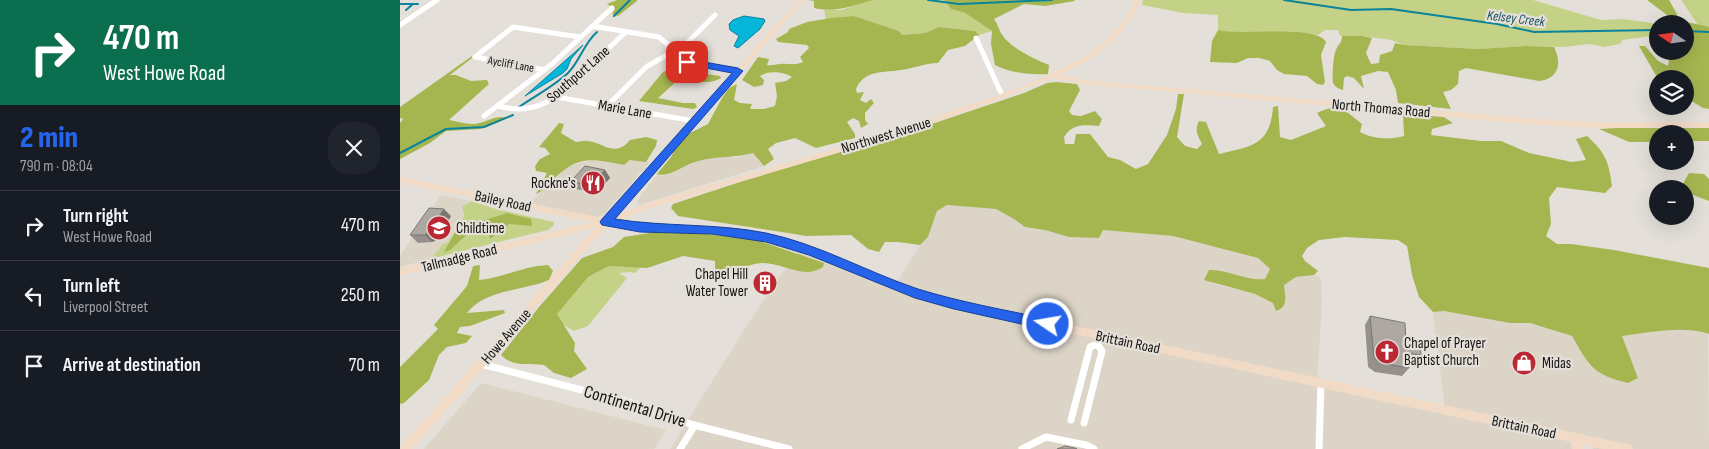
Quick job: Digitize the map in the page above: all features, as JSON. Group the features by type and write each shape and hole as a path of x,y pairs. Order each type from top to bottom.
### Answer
{"street":[{"path":"400,25 437,0"},
{"name":"Howe Avenue","path":"406,449 801,0"},
{"name":"Northwest Avenue","path":"606,222 652,205 929,122 1056,75 1086,59 1113,38 1127,22 1138,0"},
{"path":"484,116 544,70 612,8"},
{"path":"607,106 649,64 686,44 714,15"},
{"path":"592,26 663,38 687,62 738,71"},
{"name":"Aycliff Lane","path":"544,70 474,57 513,27 580,37"},
{"name":"Southport Lane","path":"498,106 517,110 539,107 556,97 626,32"},
{"path":"976,38 1002,95"},
{"name":"North Thomas Road","path":"1056,75 1083,82 1538,122 1709,125"},
{"name":"Marie Lane","path":"556,97 694,121"},
{"name":"Bailey Road","path":"400,180 606,222"},
{"name":"Tallmadge Road","path":"400,272 606,222"},
{"name":"Brittain Road","path":"606,222 640,227 712,230 766,238 812,251 930,298 1098,340 1321,383 1576,444 1627,449"},
{"path":"1071,420 1090,347 1098,340 1102,351 1084,423"},
{"name":"Continental Drive","path":"481,364 632,403 695,425 785,449"},
{"path":"1319,449 1321,383"},
{"path":"680,449 695,425"},
{"path":"1022,449 1046,437 1068,440 1094,449"}],"shaded area":[{"path":"753,153 764,166 639,205 637,201 657,174 662,176 670,174 678,168 707,158 721,156 735,158"},
{"path":"633,159 650,162 604,214 596,218 529,204 568,166 593,160 624,165"},
{"path":"441,195 471,201 464,205 463,219 448,242 443,244 433,256 434,258 400,267 400,256"},
{"path":"947,205 996,209 1025,227 1045,230 1069,237 1100,233 1103,230 1173,236 1258,258 1270,269 1265,279 1256,280 1236,276 1221,269 1215,284 1255,294 1274,303 1286,303 1283,285 1296,277 1314,275 1321,278 1322,304 1317,382 1445,410 1433,312 1444,311 1510,323 1530,323 1572,336 1590,366 1628,383 1638,378 1621,336 1669,330 1687,330 1708,334 1709,449 1593,449 1591,442 1576,438 1578,449 670,449 747,325 784,270 803,248 895,285 920,245 928,237 937,211"},
{"path":"481,383 666,430 654,449 424,449"}],"green space":[{"path":"617,0 637,1 618,16 612,14 615,9 607,4"},
{"path":"808,0 873,0 829,10 814,8 814,1"},
{"path":"873,0 944,0 951,9 965,13 992,31 979,35 975,31 939,27 925,33 902,35 899,31 854,16 826,19 824,10 841,10"},
{"path":"944,0 1075,1 1045,6 1024,4 994,19 1002,34 1012,45 1031,57 1049,65 1048,74 1028,74 1014,72 995,65 991,44 992,31 965,13 951,9"},
{"path":"1143,0 1533,0 1601,20 1623,19 1649,23 1649,36 1623,40 1620,44 1604,47 1590,44 1563,47 1527,46 1478,49 1405,45 1391,40 1363,36 1340,36 1338,30 1325,30 1318,35 1287,32 1223,32 1218,30 1218,15 1183,13 1142,5"},
{"path":"1647,0 1669,0 1677,15 1667,15"},
{"path":"1681,0 1709,0 1709,27 1698,25 1694,19 1694,15 1691,15"},
{"path":"854,16 899,31 902,35 925,33 939,27 975,31 979,35 965,46 948,50 938,63 869,75 864,78 856,89 857,93 864,92 860,100 866,103 871,99 874,103 865,113 865,120 868,124 861,128 859,121 853,118 847,122 855,134 855,138 816,148 795,138 776,143 768,149 774,159 764,166 753,153 700,161 666,175 657,174 671,157 679,142 688,134 708,124 729,88 737,84 734,100 740,103 752,104 750,109 764,109 775,106 777,96 775,83 786,81 792,77 772,72 764,74 760,76 764,80 763,85 754,87 742,80 758,57 769,59 767,65 803,62 800,57 809,48 807,45 778,42 776,39 788,32 789,29 807,22"},
{"path":"1694,24 1709,27 1709,109 1694,102 1694,70 1653,70 1639,46 1645,46 1649,51 1649,60 1657,60 1668,66 1669,60 1694,60"},
{"path":"1218,30 1228,32 1308,33 1320,37 1326,42 1321,55 1325,82 1323,85 1317,84 1307,76 1284,74 1277,70 1270,61 1259,58 1248,58 1237,63 1210,62 1212,41"},
{"path":"1342,36 1372,38 1366,53 1371,64 1379,63 1380,55 1392,51 1395,43 1478,49 1527,46 1554,47 1558,64 1555,74 1546,80 1539,81 1466,68 1459,71 1458,84 1451,90 1443,92 1451,109 1398,103 1396,90 1388,72 1378,71 1361,76 1364,89 1354,78 1347,76 1344,78 1343,90 1335,86 1333,83 1334,57"},
{"path":"472,56 472,58 450,75 456,75 471,81 487,80 489,84 449,120 473,124 499,117 508,118 481,129 446,131 430,143 400,159 400,123 403,119 400,118 400,107"},
{"path":"667,70 680,70 720,76 721,78 711,82 678,80 658,98 683,103 695,103 697,107 693,109 639,101 662,73"},
{"path":"1047,83 1077,84 1080,90 1069,111 1072,115 1081,116 1095,111 1102,119 1099,126 1084,125 1071,129 1064,137 1065,144 1074,144 1076,134 1090,134 1108,157 1120,160 1136,169 1148,164 1167,135 1176,109 1178,94 1184,94 1177,137 1185,146 1197,149 1202,144 1197,133 1199,121 1206,122 1219,154 1241,149 1257,142 1268,130 1273,107 1278,106 1280,137 1291,140 1326,126 1317,113 1332,108 1346,111 1362,124 1360,132 1370,136 1393,138 1404,136 1403,114 1444,117 1453,123 1432,129 1431,135 1481,141 1501,141 1529,153 1572,162 1586,160 1576,139 1587,136 1598,147 1605,158 1612,186 1605,193 1557,187 1549,198 1551,224 1546,236 1557,244 1614,250 1709,268 1709,334 1698,331 1677,330 1622,336 1638,378 1628,383 1616,380 1593,368 1572,336 1530,323 1510,323 1444,311 1433,312 1419,297 1412,275 1407,246 1398,240 1345,237 1319,240 1307,248 1302,256 1305,261 1318,271 1314,275 1296,277 1284,285 1285,304 1276,311 1273,303 1255,294 1204,280 1209,270 1265,279 1270,269 1258,258 1173,236 1103,230 1099,238 1069,237 1045,230 1025,227 996,209 947,205 937,211 928,237 920,245 885,242 879,252 868,249 851,235 806,236 678,216 671,208 673,204 743,181 911,131 1024,93"},
{"path":"559,123 564,124 561,133 576,142 594,142 614,149 625,145 630,140 646,137 657,140 656,146 646,162 630,160 624,165 588,160 580,162 565,170 536,194 547,173 536,171 535,166 540,159 550,154 545,148 539,147"},
{"path":"1649,128 1649,142 1629,142 1599,129"},
{"path":"1694,128 1709,128 1709,141 1694,141"},
{"path":"1689,173 1704,174 1709,179 1709,201 1694,195 1694,180 1685,180"},
{"path":"471,201 496,209 554,222 554,225 548,230 434,258 433,256 443,244 448,242 463,219 462,207"},
{"path":"507,213 531,219 532,226 509,224 490,239 488,230 473,229 450,250 444,252 461,222 473,224"},
{"path":"656,232 702,233 760,241 824,263 823,267 816,271 808,272 763,263 749,265 721,278 715,278 715,261 683,256 647,268 609,266 588,277 557,314 575,343 574,351 587,369 571,378 554,373 544,365 511,362 501,355 539,307 582,258 613,247 624,237"},
{"path":"480,265 479,280 539,266 548,265 553,271 549,280 494,295 475,305 467,313 504,310 505,313 470,326 460,327 457,333 472,336 466,343 447,347 439,355 429,380 404,403 400,404 400,367 438,329 434,325 467,286 473,266"},
{"path":"609,266 641,267 635,273 619,273 627,278 588,326 574,331 550,317 588,277"}],"water":[{"path":"744,16 764,19 765,21 760,29 738,48 734,46 739,36 730,30 729,24 733,20"},
{"path":"583,45 571,59 563,73 525,96"}],"building":[{"path":"585,166 605,170 590,186 571,181"},
{"path":"429,208 444,209 425,235 410,235"},
{"path":"763,272 768,273 770,277 768,281 761,284 755,282 756,276"},
{"name":"Chapel of Prayer Baptist Church","path":"1370,316 1405,323 1406,342 1420,344 1421,355 1408,353 1409,368 1381,363 1374,358"},
{"path":"1065,446 1075,448 1077,449 1057,449"}],"waterway":[{"path":"614,16 630,0"},
{"name":"Kelsey Creek","path":"928,0 959,4 1052,0"},
{"name":"Kelsey Creek","path":"1284,0 1351,10 1391,9 1497,24 1534,32 1649,30"},
{"path":"400,4 413,4"},
{"path":"406,10 413,4"},
{"path":"413,4 418,4"},
{"name":"Kelsey Creek","path":"1694,31 1709,32"},
{"path":"519,107 563,78 576,63 589,41 597,32"},
{"path":"400,153 446,129 484,127 513,115"}],"place":[{"name":"Rockne's","path":"593,183"},
{"name":"Childtime","path":"439,228"},
{"name":"Chapel Hill Water Tower","path":"765,283"},
{"name":"Chapel of Prayer Baptist Church","path":"1387,352"},
{"name":"Midas","path":"1524,363"}],"route":[{"path":"687,62 738,71 606,222 640,227 742,233 780,241 812,251 915,293 954,304 1048,324"}]}
